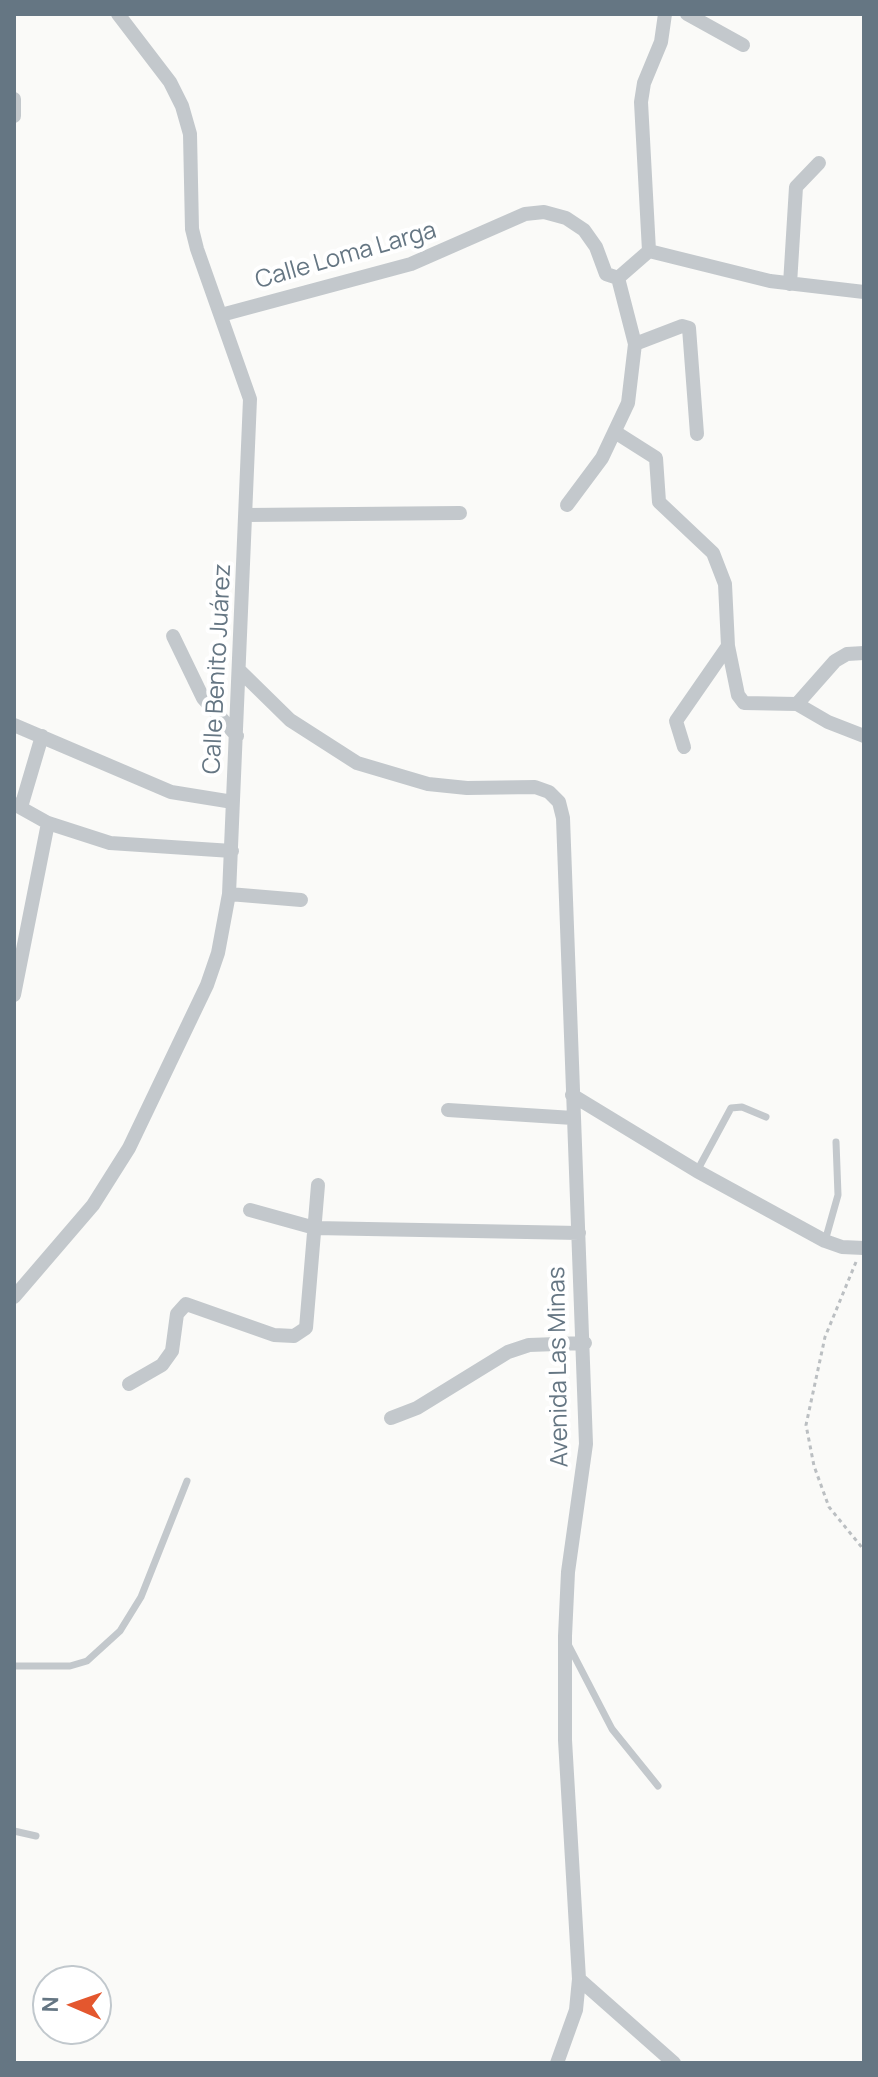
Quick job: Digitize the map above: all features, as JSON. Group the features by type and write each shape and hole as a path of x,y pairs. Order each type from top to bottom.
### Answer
{"street":[{"name":"Calle Benito Juárez","path":"14,1297 93,1205 129,1148 207,985 218,953 229,894 250,399 192,229 192,160 182,106 170,82 118,14"},
{"path":"649,251 641,102 644,83 661,42 665,14"},
{"path":"687,14 743,45"},
{"path":"14,99 14,116"},
{"path":"790,284 796,187 819,163"},
{"name":"Calle Loma Larga","path":"221,315 397,269 440,254 525,214 544,212 566,218 584,230 596,247 606,274 618,278"},
{"path":"567,505 588,480 628,403 635,344 618,278 649,251"},
{"path":"649,251 790,284 864,292"},
{"path":"635,344 682,326 689,328 697,434"},
{"path":"615,432 656,458 659,502 713,553 725,584 728,646 740,700 749,704 797,704 836,726 864,736"},
{"path":"247,515 460,513"},
{"path":"173,636 203,698 237,736"},
{"path":"684,747 676,721 728,646"},
{"path":"797,704 835,661 847,654 864,653"},
{"name":"Avenida Las Minas","path":"240,671 290,720 357,763 428,784 467,788 535,787 549,792 559,802 563,818 572,1095 585,1343 586,1444 568,1572 565,1636 565,1740 579,1979 576,2010 557,2063"},
{"path":"14,725 171,792 233,802"},
{"path":"42,736 18,806 48,823 110,843 232,851"},
{"path":"14,995 48,823"},
{"path":"229,894 301,900"},
{"path":"14,908 30,908"},
{"path":"572,1095 697,1171 825,1241 862,1248"},
{"path":"448,1110 573,1118"},
{"path":"129,1384 162,1365 172,1351 177,1314 186,1304 266,1333 301,1334 309,1321 318,1185"},
{"path":"250,1210 315,1228 579,1233"},
{"path":"391,1418 417,1408 508,1352 529,1345 585,1343"},
{"path":"579,1979 674,2063"}],"lane":[{"path":"697,1171 731,1108 742,1107 766,1117"},
{"path":"825,1241 838,1195 836,1142"},
{"path":"14,1666 70,1666 87,1661 120,1631 141,1597 187,1481"},
{"path":"565,1636 612,1729 658,1786"},
{"path":"14,1831 36,1836"}],"path":[{"path":"862,1248 825,1337 806,1425 814,1466 829,1507 864,1550"}]}
